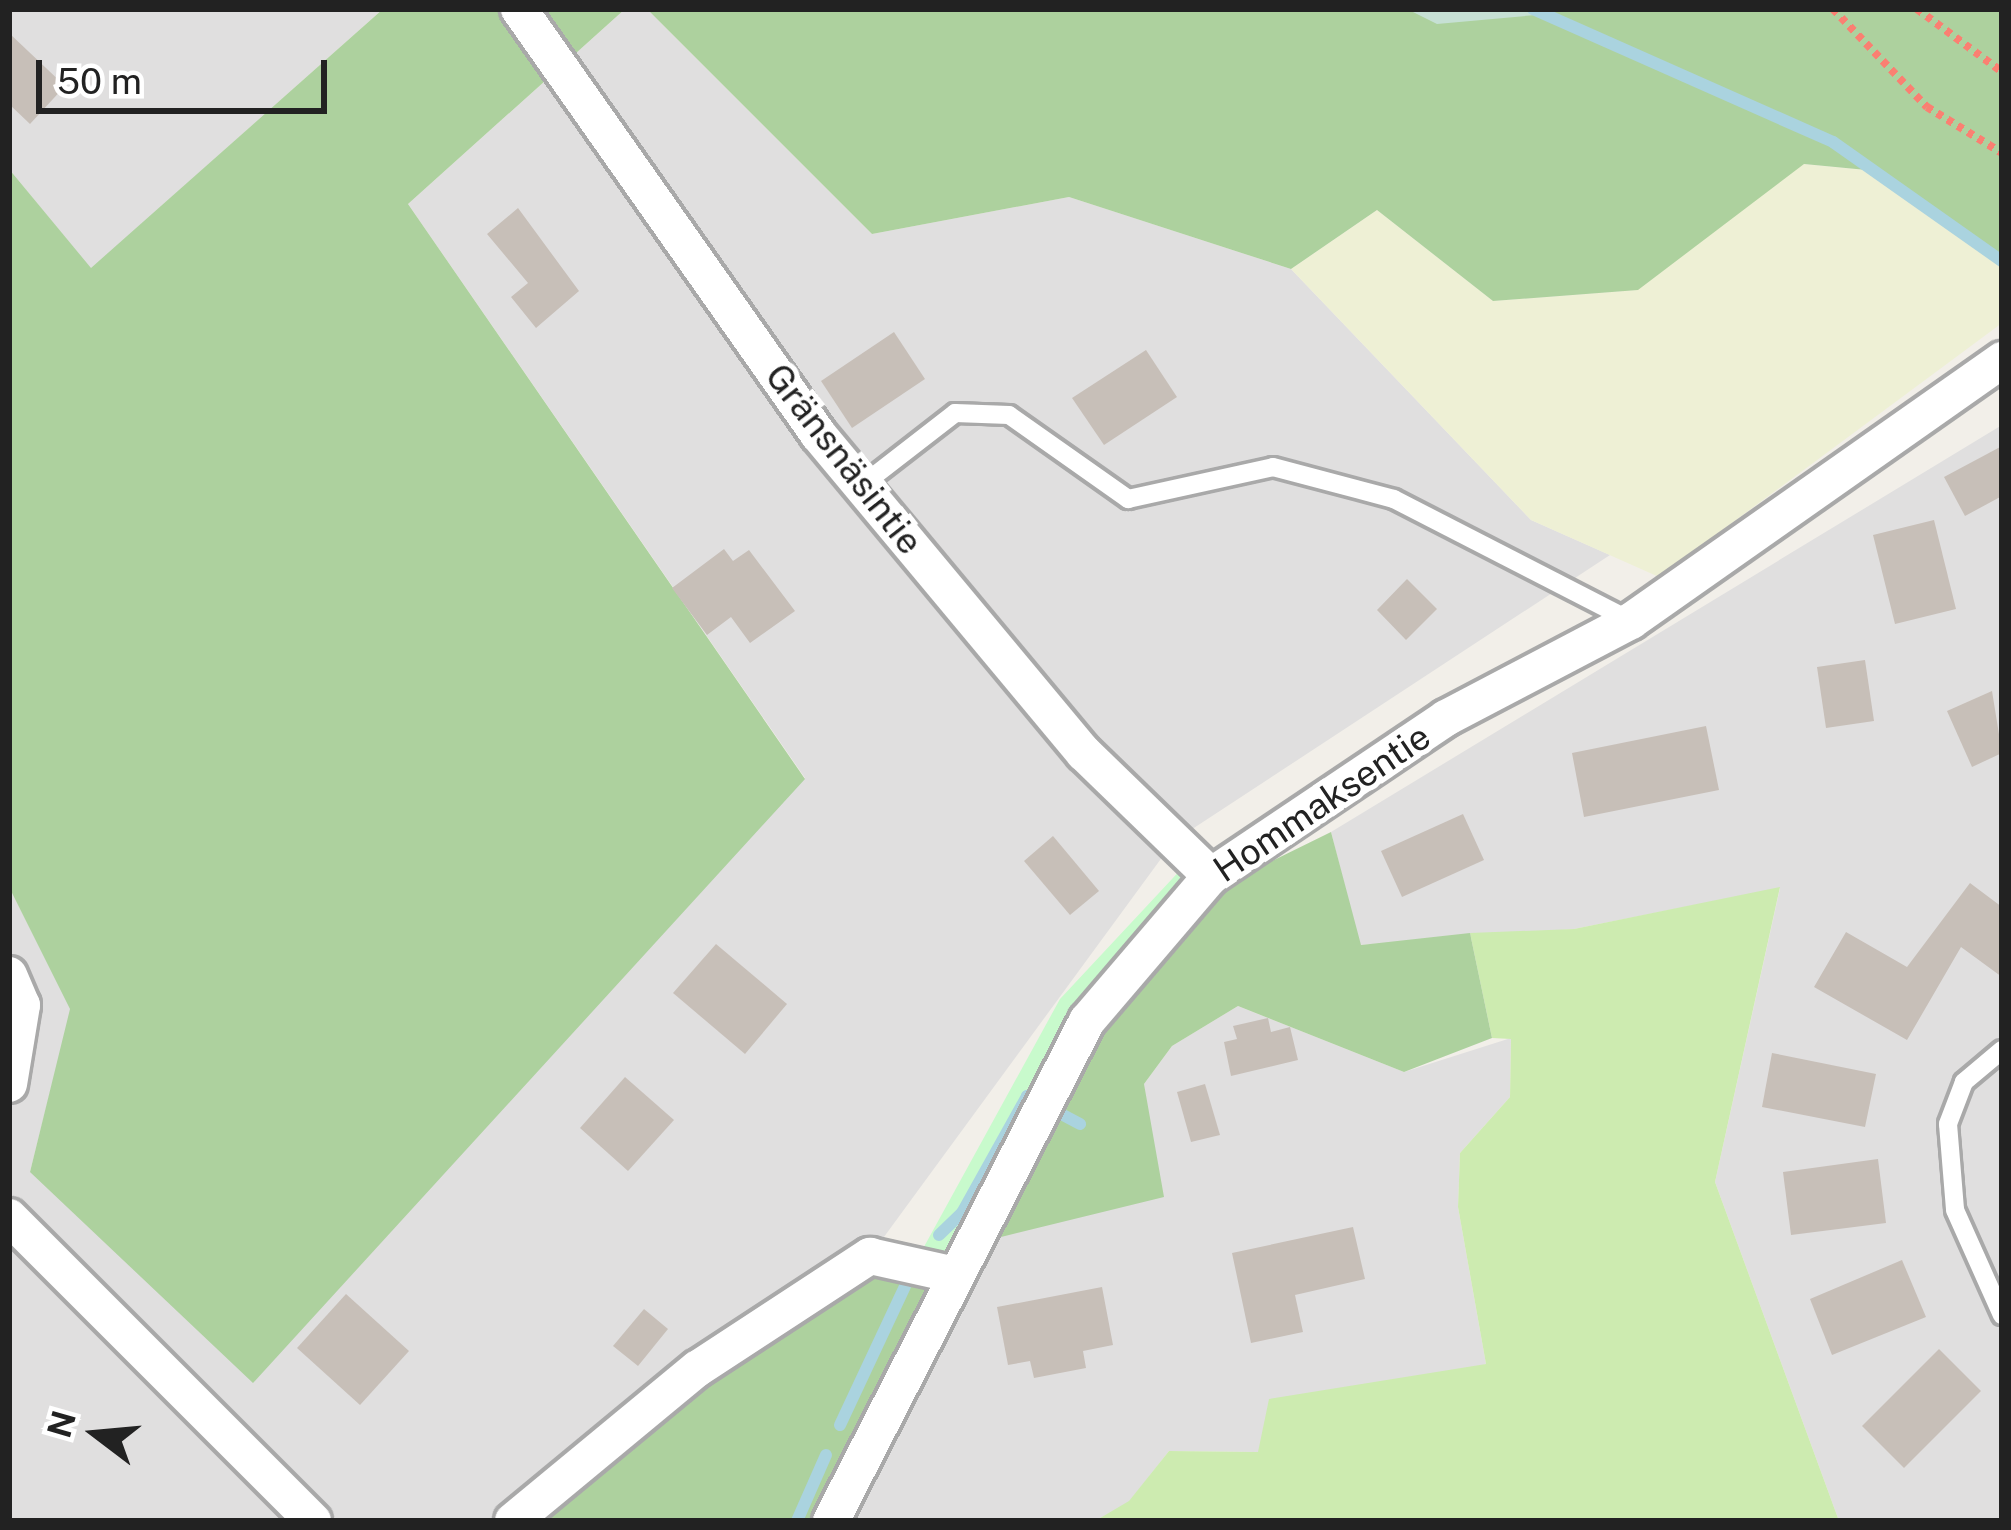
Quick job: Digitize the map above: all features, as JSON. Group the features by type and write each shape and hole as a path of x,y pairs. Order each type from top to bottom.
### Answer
{"street":[{"name":"Gränsnäsintie","path":"519,9 862,486 1084,753 1211,876"},
{"name":"Hommaksentie","path":"831,1521 951,1274 1088,1021 1211,876 1446,718 1630,621 2002,360"},
{"path":"9,975 22,1005 9,1084"},
{"path":"9,1216 313,1521"},
{"path":"513,1521 697,1369 870,1256 951,1274"}],"lane":[{"path":"862,486 956,413 1009,415 1127,499 1273,467 1394,499 1630,621"},
{"path":"2002,1050 1964,1082 1948,1124 1954,1210 2002,1316"}],"path":[{"path":"1833,9 1927,107 2002,153"},
{"path":"1917,9 2002,72"}],"shaded area":[{"path":"9,9 383,9 91,269 9,169"},
{"path":"625,9 647,9 872,234 1069,197 1291,269 1531,520 1610,555 1174,841 870,1256 513,1521 9,1521 9,887 71,1009 30,1172 805,778 408,204"},
{"path":"2002,425 2002,1521 1839,1521 1715,1182 1780,888 1574,929 1360,945 1331,832"},
{"path":"1238,1006 1404,1072 1511,1038 1510,1097 1460,1153 1458,1207 1486,1364 1259,1452 1169,1451 1129,1502 1095,1521 831,1521 960,1257 1145,1108 1144,1084 1172,1046"}],"green space":[{"path":"383,9 625,9 408,204 805,779 253,1383 30,1172 70,1009 9,887 9,169 91,268"},
{"path":"647,9 2002,9 2002,261 1877,171 1804,164 1638,290 1493,301 1377,210 1291,269 1069,197 872,234"},
{"path":"1407,9 1544,9 1547,14 1437,24"},
{"path":"1803,164 1877,171 1967,228 2002,261 2002,323 1659,577 1531,520 1291,269 1377,210 1493,301 1637,290"},
{"path":"1331,832 1361,945 1470,933 1492,1038 1404,1072 1238,1006 1172,1046 1144,1084 1164,1197 989,1240 1092,1039 1213,890"},
{"path":"1186,864 1211,876 1087,1021 951,1274 914,1265 1060,999"},
{"path":"1780,887 1715,1182 1839,1521 1095,1521 1129,1501 1169,1451 1258,1452 1269,1399 1486,1364 1458,1207 1460,1153 1510,1097 1511,1039 1492,1038 1470,933 1574,929"},
{"path":"870,1256 951,1274 831,1521 513,1521"}],"building":[{"path":"9,33 65,86 30,124 9,104"},
{"path":"518,208 579,291 536,328 511,297 528,283 487,234"},
{"path":"894,332 925,379 852,428 821,381"},
{"path":"1146,350 1177,397 1104,445 1072,398"},
{"path":"2002,446 2002,496 1965,516 1944,477"},
{"path":"1934,520 1956,609 1895,624 1873,535"},
{"path":"724,549 733,561 749,550 795,611 750,643 731,617 707,635 672,588"},
{"path":"1407,579 1437,609 1406,640 1377,610"},
{"path":"1865,660 1874,721 1826,728 1817,667"},
{"path":"1992,691 2002,753 1972,767 1947,711"},
{"path":"1706,726 1719,790 1584,817 1572,753"},
{"path":"1463,814 1484,860 1402,897 1381,851"},
{"path":"1053,836 1099,891 1070,915 1024,861"},
{"path":"1970,883 2002,907 2002,977 1961,947 1907,1040 1814,987 1846,932 1907,967"},
{"path":"716,944 787,1004 745,1054 673,993"},
{"path":"1268,1018 1271,1032 1290,1027 1298,1060 1231,1076 1224,1042 1237,1039 1233,1026"},
{"path":"1772,1053 1876,1074 1865,1127 1762,1107"},
{"path":"625,1077 674,1120 628,1171 580,1128"},
{"path":"1205,1084 1220,1135 1191,1142 1177,1092"},
{"path":"1878,1159 1886,1223 1791,1235 1783,1172"},
{"path":"1353,1227 1365,1279 1295,1295 1303,1332 1251,1343 1232,1253"},
{"path":"1902,1260 1926,1317 1832,1355 1810,1299"},
{"path":"1102,1287 1113,1345 1083,1351 1086,1368 1034,1378 1030,1361 1008,1365 997,1307"},
{"path":"346,1294 409,1351 360,1405 297,1348"},
{"path":"644,1309 668,1329 638,1366 613,1346"},
{"path":"1939,1349 1981,1391 1904,1468 1862,1426"}],"waterway":[{"path":"1533,9 1833,142 2002,261"},
{"path":"939,1235 962,1213 1027,1096 1080,1124"},
{"path":"840,1425 905,1286"},
{"path":"797,1521 826,1455"}]}
